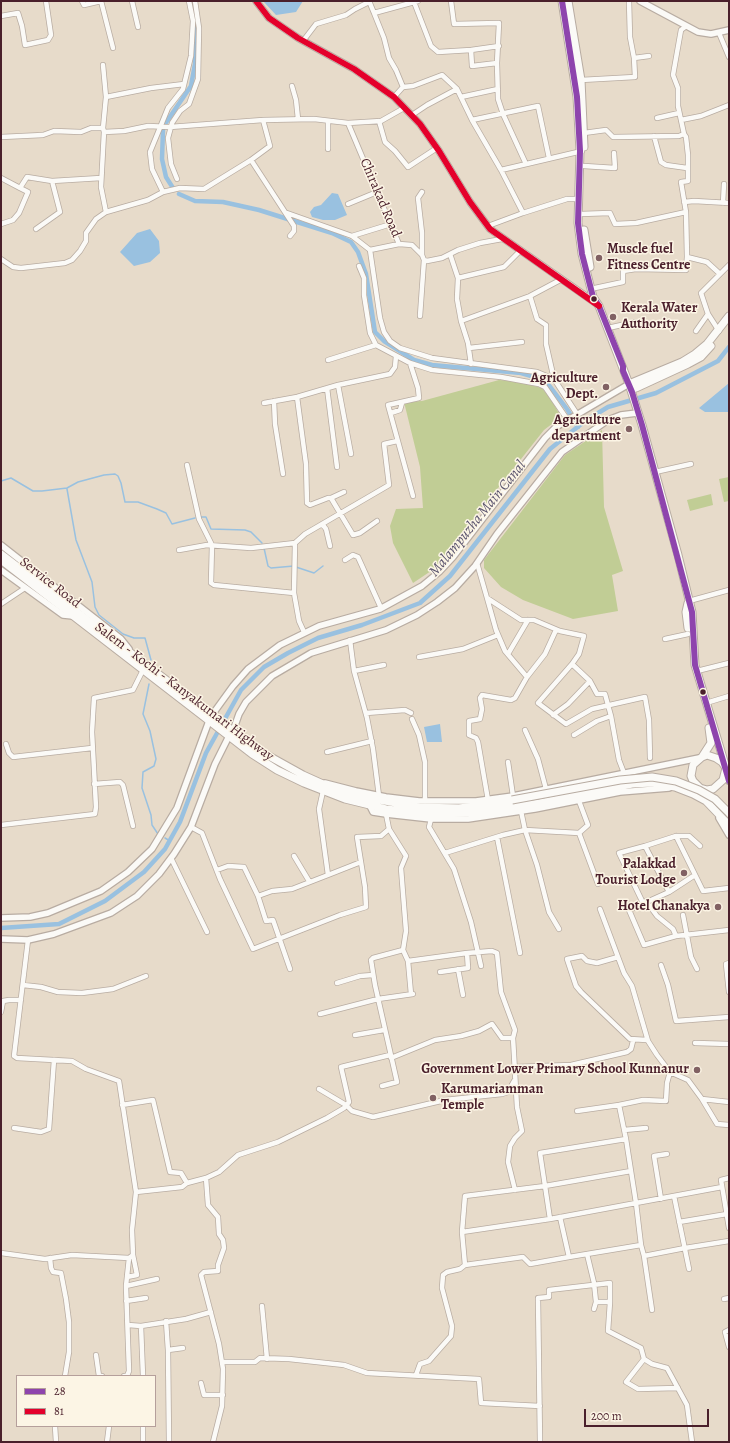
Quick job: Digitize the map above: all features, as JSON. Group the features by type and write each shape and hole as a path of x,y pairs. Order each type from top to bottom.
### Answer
{"main road":[{"path":"256,1 269,18 302,41 354,69 394,97 412,115 437,148 470,202 488,226 502,239 521,250 599,306"},
{"path":"562,1 584,132 578,199 578,223 582,254 593,297 599,306 608,328 623,366 623,371 633,388 692,612 694,659 711,736 711,743 702,757"},
{"path":"568,1 581,80 580,105 584,166 581,214 599,306"},
{"path":"693,358 719,331 729,316"},
{"path":"633,388 682,362 693,358 711,346 729,324"},
{"name":"Salem - Kochi - Kanyakumari Highway","path":"1,554 134,655 211,718"},
{"name":"Salem - Kochi - Kanyakumari Highway","path":"1,560 143,670 211,718"},
{"path":"689,601 686,612 692,665 726,763 725,776 718,786 707,790 700,788 693,780 691,770 696,760 707,756 716,758 726,763"},
{"path":"211,718 231,734"},
{"name":"Salem - Kochi - Kanyakumari Highway","path":"231,734 262,753 318,783 362,797 414,806 448,808 476,806 620,780 652,777 676,781 699,790 715,800 729,813"},
{"name":"Salem - Kochi - Kanyakumari Highway","path":"231,734 252,754 277,770 345,799 386,809 435,814 472,813 539,803 632,784 652,783 675,787 706,801 729,825"},
{"path":"693,794 700,788"}],"street":[{"path":"1,16 18,13 22,26 25,46 48,40 51,35 46,1"},
{"path":"82,1 84,5 101,1 114,48"},
{"path":"132,1 138,27"},
{"path":"163,192 155,178 150,159 150,152 168,108 180,94 184,84 191,56 193,21 189,1"},
{"path":"177,179 168,152 170,128 177,116 189,104 198,79 199,28 195,2 200,1"},
{"path":"451,1 454,24 499,23 497,63 498,98 503,114 526,164"},
{"path":"581,80 636,77 630,37 629,1"},
{"path":"640,1 651,4 685,26 698,32 711,34 729,30"},
{"path":"302,41 316,24 346,15 354,9 369,2 384,38 389,58 403,87"},
{"path":"374,14 416,2 431,46 438,52 471,50 499,46"},
{"path":"595,288 623,282 623,271 636,269 686,270 686,212 681,182 688,181 688,155 686,137 679,113 678,88 673,75 681,30 685,26"},
{"path":"719,33 729,57"},
{"path":"471,50 472,66 497,63"},
{"path":"634,58 649,56"},
{"path":"103,65 106,97 101,178 106,212"},
{"path":"394,97 403,87 413,86 442,75 457,88 472,120 501,170 523,214"},
{"path":"106,97 151,88 184,84"},
{"path":"292,86 296,100 298,119"},
{"path":"412,115 427,104 457,88"},
{"path":"461,97 498,90"},
{"path":"681,120 701,116 729,105"},
{"path":"472,120 538,106 549,158"},
{"path":"1,137 43,136 54,131 81,132 91,128 124,131 148,126 170,128 263,120 298,119 348,124 379,121 404,108"},
{"path":"657,118 679,113"},
{"path":"1,259 13,267 21,268 65,263 72,260 86,241 86,233 96,219 106,212 148,200 163,192 180,188 204,189 251,160 270,146 263,120"},
{"path":"328,121 328,149"},
{"path":"379,121 386,142 408,167 437,148"},
{"name":"Chirakad Road","path":"348,124 399,244 412,246 423,257"},
{"path":"584,132 606,130 613,137 684,134"},
{"path":"654,136 661,162 666,165 687,168"},
{"path":"501,170 582,151"},
{"path":"584,166 615,168 614,152"},
{"path":"251,160 287,213 294,226 294,231 290,236"},
{"path":"20,188 27,177 52,181 101,178"},
{"path":"1,178 28,192 19,213 13,220 1,224"},
{"path":"36,229 60,212 52,181"},
{"path":"723,203 724,184"},
{"path":"348,204 377,192"},
{"path":"420,316 423,257 418,198 422,192"},
{"path":"488,226 567,199 578,199"},
{"path":"684,202 694,201 729,203"},
{"path":"581,214 610,213 615,224 636,223 686,212"},
{"path":"287,213 352,236 370,250 380,318 384,332 390,341 400,348 416,354 471,364 531,371 554,379"},
{"path":"352,236 391,224"},
{"path":"423,257 433,260 480,243 502,239"},
{"path":"370,250 399,244"},
{"path":"458,278 504,267 521,250"},
{"path":"450,254 458,278 457,299 461,321 469,348 471,364"},
{"path":"687,257 707,262 720,274"},
{"path":"719,331 708,314 701,294 729,265"},
{"path":"359,266 364,278 364,295 370,333 376,344 410,363 432,370 501,377 539,384 545,387 567,419"},
{"path":"461,321 530,296 562,279"},
{"path":"530,296 537,319 546,325 546,344 554,379 577,414"},
{"path":"696,331 708,314"},
{"path":"608,328 635,322"},
{"path":"469,348 522,342"},
{"path":"328,360 376,344"},
{"path":"264,403 297,397 338,385 390,374 395,367 396,356"},
{"path":"410,363 418,388 419,398 388,405 397,441 406,464 413,496"},
{"path":"338,385 351,454"},
{"path":"327,388 337,467"},
{"path":"1,918 30,917 54,911 101,891 128,872 152,848 170,821 177,808 211,718 233,686 248,669 280,645 304,632 319,626 381,608 417,589 439,572 545,438 567,419 620,389 633,388"},
{"path":"297,397 306,464 307,503 310,505 344,492"},
{"path":"274,401 275,424 283,474"},
{"path":"391,413 400,410 402,403"},
{"path":"1,939 28,940 54,934 110,913 137,896 159,874 191,827 215,764 231,734 239,714 246,702 272,676 311,653 386,630 417,615 455,588 477,563 497,534 562,452 608,420 622,415 639,412"},
{"path":"304,632 299,621 294,593 295,543 298,539 322,524 389,485 384,444 397,441"},
{"path":"655,472 691,464"},
{"path":"187,465 199,519 212,545 211,583 214,585 294,593"},
{"path":"331,498 355,535 377,521"},
{"path":"322,524 326,529 330,546"},
{"path":"179,550 212,545 251,548 295,543"},
{"name":"Service Road","path":"1,545 121,639 134,655"},
{"path":"345,560 353,555 358,557 381,608"},
{"path":"477,563 498,636 508,654 527,677"},
{"name":"Service Road","path":"1,570 63,615 73,616"},
{"path":"1,604 25,588"},
{"path":"689,601 729,590"},
{"path":"487,598 520,620 534,620 556,630 584,636 579,654 538,703 553,715 568,724 592,710 645,697 649,720 650,758"},
{"path":"508,654 528,620"},
{"path":"488,800 478,742 476,738 469,735 469,721 480,719 482,708 480,698 482,695 511,700 546,654 556,630"},
{"path":"665,639 688,634"},
{"path":"419,657 463,649 498,636"},
{"path":"350,640 354,671 366,712 372,741 379,796"},
{"path":"572,664 590,681 597,694 605,694 611,716 618,754 624,773"},
{"path":"697,671 729,664"},
{"path":"354,671 384,665"},
{"path":"1,825 95,814 92,748 94,698 133,690 143,670"},
{"path":"553,715 568,704 590,681"},
{"path":"705,704 729,696"},
{"path":"366,712 406,710 411,713"},
{"path":"574,735 597,721 611,716"},
{"path":"412,719 419,735 425,762 425,801"},
{"path":"525,730 538,759 546,789"},
{"path":"327,752 372,741"},
{"path":"6,744 9,753 13,757 92,748"},
{"path":"318,783 327,782 356,792 379,796 425,801 488,800 702,757"},
{"path":"508,762 513,796"},
{"path":"726,763 729,781"},
{"path":"94,784 120,782 123,785 133,826"},
{"path":"370,806 373,812 386,814 431,819 468,819 579,801 627,791 675,787"},
{"path":"323,790 318,809 328,875"},
{"path":"445,853 496,836 525,830 579,833 588,825 579,801"},
{"path":"706,801 722,822 729,835"},
{"path":"521,811 525,830 537,865 549,912 559,929"},
{"path":"320,1014 378,1000 412,994 408,961 404,950 406,931 401,868 406,856 391,832 386,814"},
{"path":"431,819 429,827 454,869 471,922 481,966"},
{"path":"191,827 202,833 217,870 254,949 279,938 366,907 365,887 357,837 381,836 391,832"},
{"path":"579,833 598,884"},
{"path":"496,836 520,953"},
{"path":"676,836 703,892 729,888"},
{"path":"676,936 673,929 657,916 644,902 619,853 676,836 689,836 700,846"},
{"path":"645,846 669,892"},
{"path":"294,856 309,881"},
{"path":"171,858 207,932"},
{"path":"258,896 272,891 292,889 309,881 361,862"},
{"path":"217,870 228,866 244,867 258,896 266,921 273,920 290,969"},
{"path":"695,875 669,892 629,910 644,945 676,936 729,930"},
{"path":"600,909 618,957 632,986 648,1040 670,1072 688,1080 717,1124 729,1125"},
{"path":"683,915 692,962 697,969"},
{"path":"28,940 14,1056 17,1058 72,1061 86,1069 110,1076 119,1081 136,1192 132,1230 133,1255 137,1275 126,1277"},
{"path":"382,1086 397,1082 384,1030 371,960 373,958 404,950"},
{"path":"408,961 492,951 498,954 501,992 515,1030 513,1038 514,1067 517,1107 522,1131 510,1146 508,1162 515,1190"},
{"path":"440,972 468,968 467,953"},
{"path":"618,957 596,963 587,961 582,956 567,958 576,986 610,1021 633,1041 648,1040"},
{"path":"729,963 726,964 729,992"},
{"path":"661,965 668,985 676,1021 729,1018"},
{"path":"458,969 463,996"},
{"path":"337,983 360,976 373,975"},
{"path":"23,985 41,986 58,992 82,993 113,989 146,976"},
{"path":"1,1012 3,1001 21,1000"},
{"path":"136,1192 156,1188 177,1188 187,1183 206,1178 219,1172 238,1154 278,1142 327,1118 349,1102 341,1067 391,1056 435,1040 461,1036 479,1031 492,1024 502,1038 513,1038"},
{"path":"355,1035 384,1030"},
{"path":"514,1067 571,1065 627,1052 631,1049 633,1041"},
{"path":"695,1043 729,1044"},
{"path":"14,1128 45,1132 49,1129 54,1060"},
{"path":"577,1111 643,1100 666,1101 667,1083 670,1072"},
{"path":"320,1089 346,1105 352,1111 373,1117 445,1100 502,1094 508,1092 512,1088 515,1080"},
{"path":"122,1105 153,1100 170,1172 181,1174 187,1183"},
{"path":"702,1100 729,1102"},
{"path":"619,1105 626,1139 652,1310"},
{"path":"624,1130 646,1128"},
{"path":"550,1219 540,1153 626,1139"},
{"path":"661,1199 654,1156 667,1154"},
{"path":"465,1265 462,1232 465,1196 545,1186 631,1171"},
{"path":"206,1178 208,1205 218,1217 219,1234 223,1240 224,1248 218,1265 218,1271 204,1272 201,1275 222,1362 223,1395 213,1442"},
{"path":"729,1178 721,1180 729,1228"},
{"path":"462,1232 550,1219 722,1188"},
{"path":"674,1196 688,1269"},
{"path":"679,1222 727,1214"},
{"path":"560,1217 569,1257"},
{"path":"644,1256 729,1241"},
{"path":"416,1375 420,1364 429,1361 451,1336 452,1326 442,1288 443,1275 447,1272 460,1269 465,1265 523,1257 530,1264 641,1245"},
{"path":"1,1253 45,1259 50,1258 51,1268 54,1272 61,1274 64,1282 69,1322 69,1352 65,1375"},
{"path":"587,1254 594,1283 596,1302 594,1309"},
{"path":"45,1259 72,1255 129,1258 133,1255"},
{"path":"127,1375 129,1371 126,1277 129,1258"},
{"path":"126,1286 158,1279"},
{"path":"540,1442 538,1298 549,1297 549,1290 594,1283 610,1283 608,1331 641,1348 644,1359 652,1364 667,1368 687,1405 692,1442"},
{"path":"126,1301 146,1298"},
{"path":"596,1302 610,1302"},
{"path":"262,1306 267,1358"},
{"path":"128,1325 141,1326 211,1312"},
{"path":"166,1321 170,1442"},
{"path":"141,1326 143,1375"},
{"path":"729,1330 725,1332 729,1347"},
{"path":"168,1350 183,1348"},
{"path":"96,1355 99,1375"},
{"path":"222,1362 255,1362 260,1358 267,1358 327,1362 344,1365 367,1373 479,1379 481,1403 540,1406"},
{"path":"644,1359 626,1382 638,1389 678,1388"},
{"path":"201,1383 204,1395 223,1395"},
{"path":"55,1427 56,1442"},
{"path":"107,1442 109,1427"},
{"path":"143,1427 143,1442"}],"green space":[{"path":"499,380 514,381 542,388 552,401 561,417 544,430 434,569 413,583 393,543 390,526 396,509 423,508 420,467 404,402 422,401"},
{"path":"602,430 604,507 623,571 612,575 618,611 573,619 523,600 501,587 484,568 484,560 565,455"},
{"path":"729,477 729,501 724,502 719,479"},
{"path":"711,494 713,505 690,511 687,500"}],"water":[{"path":"263,1 303,1 296,12 276,15"},
{"path":"332,193 338,194 347,215 335,220 323,220 312,217 310,212 314,207 321,205"},
{"path":"150,229 159,241 160,253 150,262 134,266 120,252 137,233"},
{"path":"729,383 729,412 705,412 699,408"},
{"path":"440,724 442,742 427,742 424,727"}],"waterway":[{"path":"165,124 191,86 195,64 196,44 191,1"},
{"path":"163,130 162,159 166,177 173,188"},
{"path":"179,194 195,201 223,202 259,210 332,233 351,242 358,252 366,274 375,332 384,341 414,360 432,365 521,373 545,380 567,409 578,427"},
{"name":"Malampuzha Main Canal","path":"1,928 59,924 105,901 144,872 165,849 180,822 206,753 241,690 264,667 318,638 362,625 420,603 450,576 550,449 585,421 608,407 656,393 718,361 729,347"},
{"path":"1,481 11,478 33,491 42,491 67,488 78,482 104,475 115,474 118,476 121,483 125,502 138,502 166,513 172,524 195,518"},
{"path":"67,489 76,540 92,582 95,607 99,615 123,634 134,638 145,638 151,660"},
{"path":"199,517 206,517 211,529 245,530 251,532 262,543"},
{"path":"264,548 268,566 271,568 294,566"},
{"path":"296,567 314,573 323,566"},
{"path":"149,684 143,714 150,731 156,759 154,766 143,772 142,788 151,815 152,825 158,834"},
{"name":"Malampuzha Main Canal","path":"165,838 170,841"}],"transit line":[{"name":"81","path":"256,1 269,18 298,38 354,69 394,97 420,124 439,151 470,202 490,229 599,306"},
{"name":"28","path":"562,1 577,97 580,151 578,223 582,254 593,297 599,306 623,366 623,371 632,392 642,425 692,612 695,665 729,781"}],"place":[{"name":"Muscle fuel Fitness Centre","path":"599,258"},
{"name":"Kerala Water Authority","path":"613,317"},
{"name":"Agriculture Dept.","path":"606,387"},
{"name":"Agriculture department","path":"629,429"},
{"name":"Palakkad Tourist Lodge","path":"684,873"},
{"name":"Hotel Chanakya","path":"718,907"},
{"name":"Government Lower Primary School Kunnanur","path":"697,1070"},
{"name":"Karumariamman Temple","path":"433,1098"}]}
